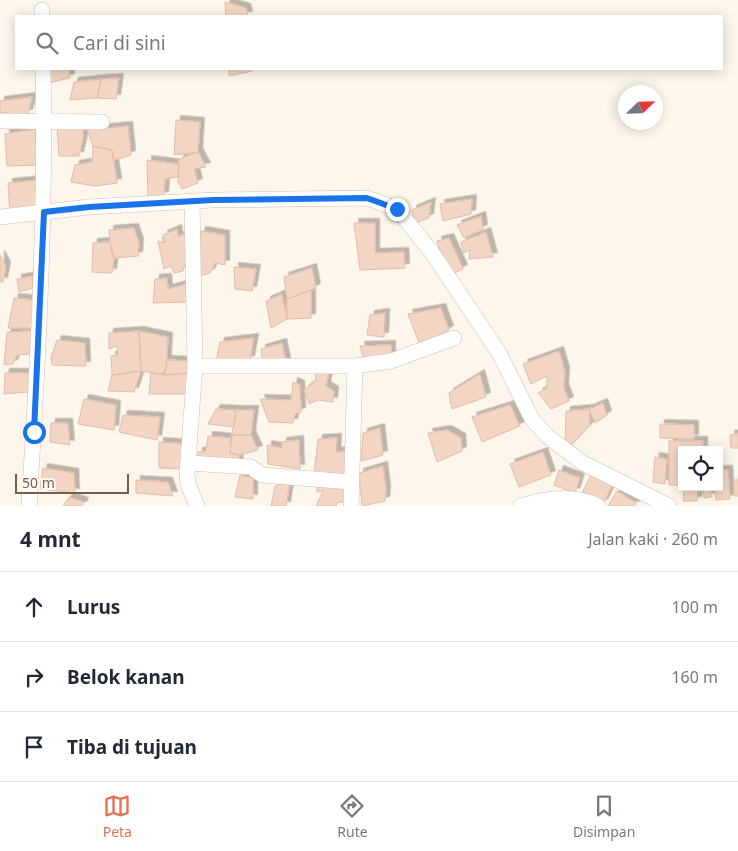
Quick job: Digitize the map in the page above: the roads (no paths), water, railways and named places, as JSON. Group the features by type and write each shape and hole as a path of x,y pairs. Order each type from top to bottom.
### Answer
{"street":[{"path":"29,506 38,360 44,212 43,70"},
{"path":"0,121 102,122"},
{"path":"0,217 192,201 367,198 397,209 433,254 499,353 532,419 547,436 583,462 612,479 669,506"},
{"path":"192,201 195,366 188,484 198,506"},
{"path":"195,366 355,366 392,361 454,338"},
{"path":"351,506 355,366"},
{"path":"188,464 251,467 262,475 351,482"},
{"path":"521,506 557,498 576,498 598,506"}]}
